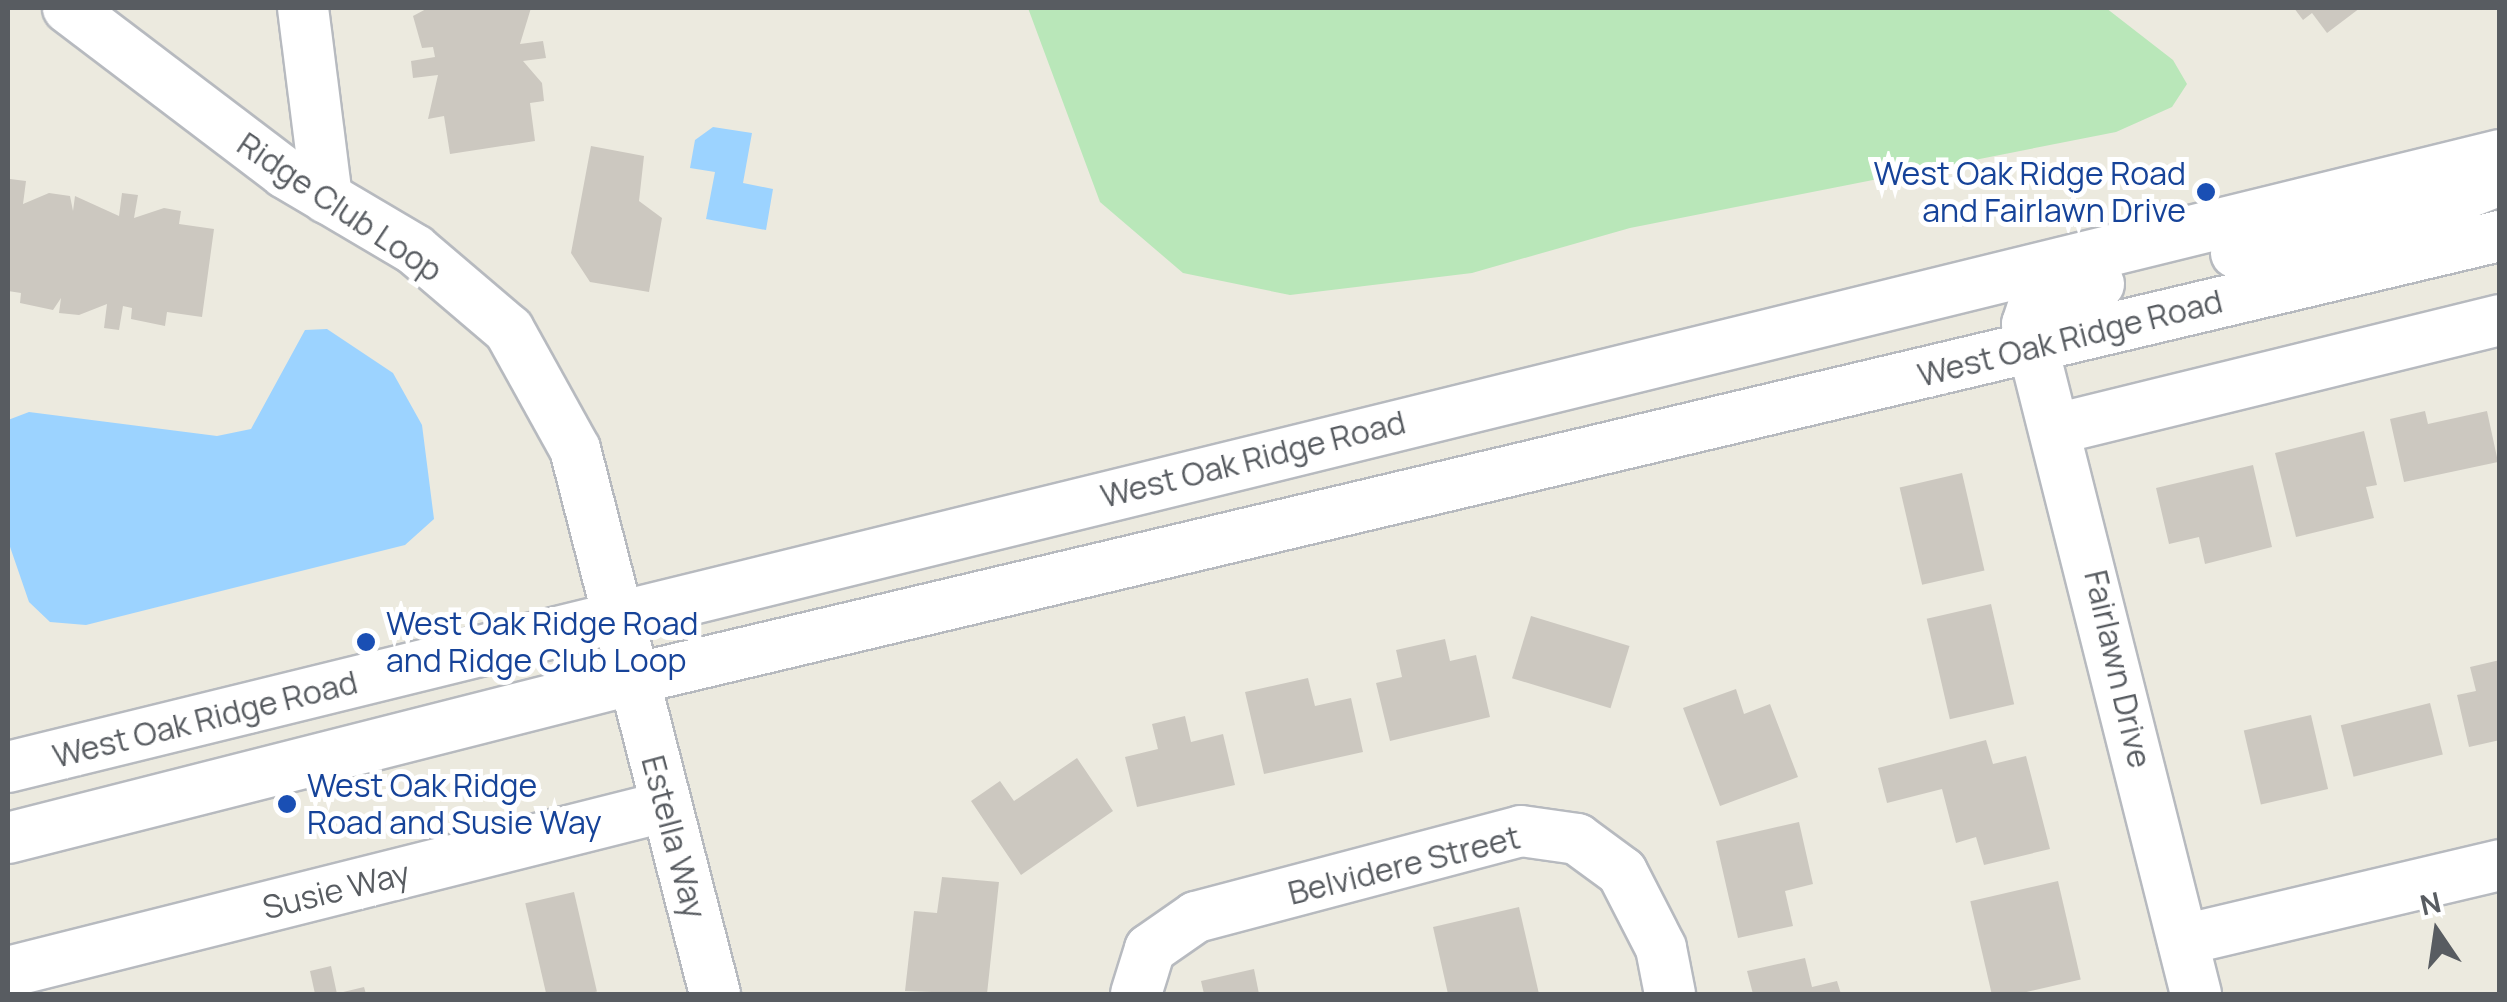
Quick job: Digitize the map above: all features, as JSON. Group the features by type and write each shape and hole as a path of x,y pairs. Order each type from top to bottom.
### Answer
{"street":[{"path":"303,8 328,198"},
{"name":"Ridge Club Loop","path":"91,15 328,198 415,250 509,330 575,448 634,678"},
{"name":"West Oak Ridge Road","path":"8,767 2500,155"},
{"path":"2034,345 2026,311 2036,300 2419,212 2500,180"},
{"name":"West Oak Ridge Road","path":"8,838 634,678 2500,236"},
{"path":"2060,428 2500,320"},
{"name":"Fairlawn Drive","path":"2034,345 2060,428 2196,994"},
{"name":"Estella Way","path":"634,678 715,994"},
{"name":"Susie Way","path":"8,972 664,807"},
{"name":"Belvidere Street","path":"1136,994 1150,948 1196,916 1521,831 1577,839 1622,872 1666,972"},
{"path":"2182,940 2500,866"}],"green space":[{"path":"1028,8 2106,8 2173,60 2187,84 2172,107 2116,132 1630,228 1472,273 1290,295 1183,273 1100,202"}],"water":[{"path":"713,127 752,133 743,183 773,189 766,230 706,219 715,172 690,168 695,140"},
{"path":"327,329 393,373 422,425 434,519 405,545 86,625 50,622 29,602 8,541 8,420 29,412 217,436 251,429 305,330"}],"building":[{"path":"428,8 531,8 520,44 543,41 546,58 523,61 542,83 544,101 530,103 535,141 450,154 444,116 428,119 438,75 413,78 411,61 435,57 433,47 422,48 413,16"},
{"path":"2294,8 2360,8 2327,33 2312,13 2303,20"},
{"path":"591,146 644,156 639,201 662,218 649,292 590,282 571,253"},
{"path":"10,179 26,181 23,204 49,193 70,196 73,211 75,196 119,216 122,193 138,195 134,218 164,208 181,211 179,224 214,229 202,317 167,312 165,326 131,319 132,308 123,306 119,330 104,328 107,304 79,315 59,313 61,298 53,310 20,303 21,293 8,291"},
{"path":"2425,411 2428,424 2487,411 2498,462 2404,482 2390,419"},
{"path":"2364,431 2377,485 2366,487 2374,518 2296,537 2275,453"},
{"path":"2253,465 2272,547 2205,564 2199,537 2169,544 2156,488"},
{"path":"1962,473 1984,570 1922,585 1900,487"},
{"path":"1991,604 2014,704 1950,719 1927,619"},
{"path":"1531,616 1629,646 1610,708 1512,678"},
{"path":"1445,639 1450,661 1476,655 1490,717 1390,741 1376,683 1402,677 1396,650"},
{"path":"2500,660 2500,740 2469,747 2457,695 2476,691 2470,667"},
{"path":"1308,678 1315,706 1351,698 1363,752 1264,774 1245,692"},
{"path":"1736,689 1744,714 1770,704 1798,777 1720,806 1683,708"},
{"path":"2430,703 2443,754 2354,777 2341,725"},
{"path":"2311,715 2328,789 2261,805 2244,731"},
{"path":"1185,716 1191,742 1223,734 1235,785 1137,807 1125,757 1158,749 1152,724"},
{"path":"1986,740 1993,764 2026,756 2050,849 1984,865 1976,837 1956,843 1942,789 1887,803 1878,768"},
{"path":"1077,758 1113,811 1021,875 971,801 1000,781 1014,801"},
{"path":"1799,822 1813,884 1785,891 1793,926 1738,938 1716,841"},
{"path":"942,877 999,882 987,994 905,991 914,911 937,913"},
{"path":"2058,881 2081,979 2018,994 1992,994 1970,901"},
{"path":"574,892 597,991 546,994 525,903"},
{"path":"1519,907 1539,994 1448,994 1433,927"},
{"path":"1805,958 1812,987 1837,981 1841,994 1753,994 1747,971"},
{"path":"331,966 337,994 315,994 310,971"},
{"path":"1254,969 1259,994 1204,994 1201,981"},
{"path":"364,987 366,994 339,994 339,993"}],"place":[{"name":"West Oak Ridge Road and Fairlawn Drive","path":"2206,192"},
{"name":"West Oak Ridge Road and Ridge Club Loop","path":"366,642"},
{"name":"West Oak Ridge Road and Susie Way","path":"287,804"}]}
